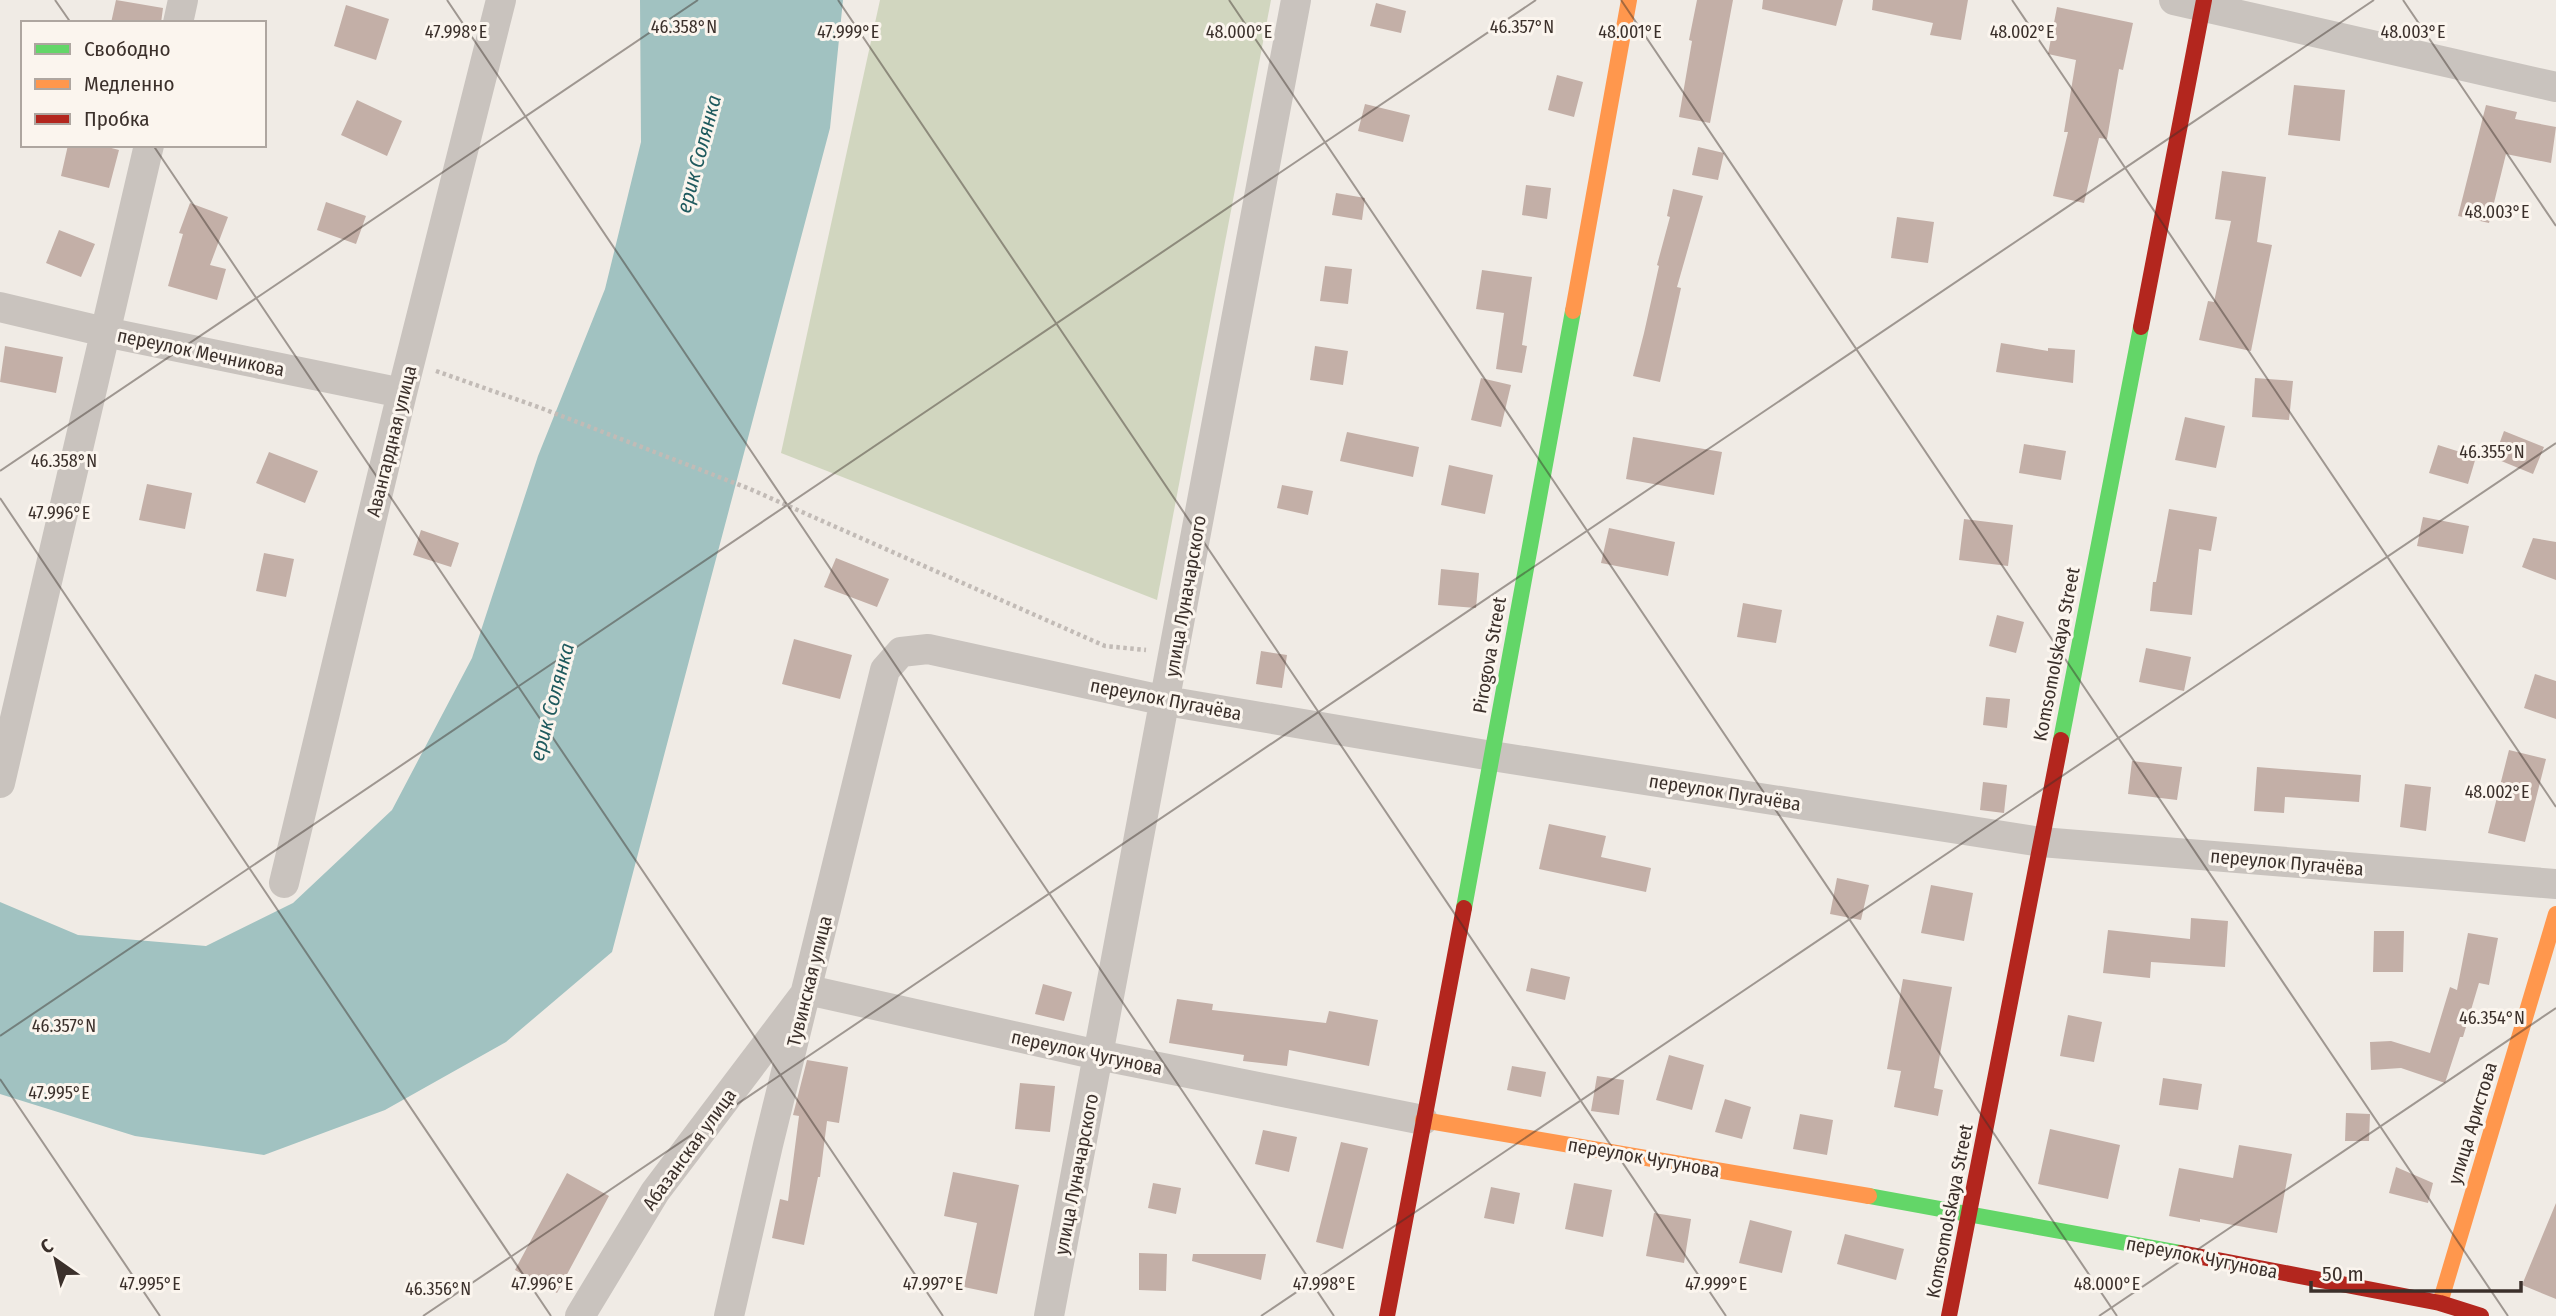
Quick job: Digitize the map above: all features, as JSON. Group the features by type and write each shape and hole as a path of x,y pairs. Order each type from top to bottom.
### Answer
{"main road":[{"name":"Pirogova Street","path":"1387,1316 1629,0"},
{"name":"Komsomolskaya Street","path":"1949,1316 2041,842 2194,2"},
{"name":"улица Аристова","path":"2440,1303 2556,914"},
{"name":"переулок Чугунова","path":"1423,1120 1970,1213 2440,1303 2481,1316"}],"street":[{"path":"178,21 183,0"},
{"name":"Авангардная улица","path":"284,883 402,393 501,0"},
{"name":"улица Луначарского","path":"1049,1316 1296,0"},
{"path":"2194,2 2556,88"},
{"path":"0,783 149,147"},
{"name":"переулок Мечникова","path":"0,307 105,332 402,393"},
{"name":"переулок Пугачёва","path":"901,652 928,649 1166,701 1492,756 2041,842 2556,884"},
{"name":"Тувинская улица","path":"729,1316 768,1144 885,670 901,652"},
{"name":"переулок Чугунова","path":"808,990 1098,1055 1423,1120"},
{"name":"Абазанская улица","path":"580,1316 654,1192 808,990"}],"path":[{"path":"411,363 541,408 750,489 1105,646 1175,652"}],"green space":[{"path":"880,0 1271,0 1157,600 781,453"}],"water":[{"name":"ерик Солянка","path":"640,0 843,0 830,128 612,952 506,1042 385,1110 264,1155 135,1136 0,1094 0,902 78,935 206,946 293,903 392,810 472,658 538,456 605,289 641,142"}],"building":[{"path":"116,0 163,8 161,21 111,21"},
{"path":"1697,0 1733,0 1710,123 1679,117"},
{"path":"1763,0 1843,0 1836,26 1762,9"},
{"path":"1873,0 1968,0 1961,40 1930,35 1933,23 1872,10"},
{"path":"1376,3 1406,11 1401,33 1370,26"},
{"path":"346,5 389,19 376,60 334,46"},
{"path":"2057,7 2133,23 2123,70 2119,69 2107,139 2099,138 2084,203 2053,196 2068,132 2064,132 2076,60 2048,54"},
{"path":"1557,75 1583,82 1574,117 1548,110"},
{"path":"2294,85 2345,90 2340,141 2288,135"},
{"path":"357,100 402,121 387,156 341,135"},
{"path":"1365,104 1410,115 1403,142 1358,131"},
{"path":"2486,105 2517,112 2515,119 2556,127 2551,163 2506,154 2489,223 2458,216"},
{"path":"68,147 108,147 119,150 109,188 61,176"},
{"path":"1698,147 1724,153 1718,180 1692,175"},
{"path":"2222,171 2266,177 2257,242 2272,245 2251,351 2199,340 2208,301 2214,302 2231,221 2215,219"},
{"path":"1526,185 1551,188 1547,219 1522,215"},
{"path":"1673,189 1703,196 1677,287 1681,288 1660,382 1633,376 1670,217 1667,216"},
{"path":"1336,193 1365,198 1362,220 1332,215"},
{"path":"326,202 366,216 356,244 317,230"},
{"path":"190,203 228,217 210,265 226,269 217,300 168,286 183,234 179,233"},
{"path":"1897,217 1934,222 1928,263 1891,258"},
{"path":"59,230 95,244 81,277 46,263"},
{"path":"1325,266 1352,269 1348,304 1320,301"},
{"path":"1482,270 1532,277 1522,345 1527,346 1522,373 1496,369 1504,313 1476,309"},
{"path":"2001,343 2048,351 2048,348 2075,350 2073,383 1996,372"},
{"path":"5,346 63,357 56,393 0,382"},
{"path":"1315,346 1348,351 1343,385 1310,380"},
{"path":"1481,378 1511,385 1501,427 1471,420"},
{"path":"2255,378 2293,381 2289,420 2252,417"},
{"path":"2185,417 2225,426 2216,468 2175,460"},
{"path":"2504,431 2544,447 2533,474 2494,458"},
{"path":"1347,432 1419,447 1413,477 1340,461"},
{"path":"1633,437 1722,452 1714,495 1626,479"},
{"path":"2024,444 2066,451 2061,480 2019,473"},
{"path":"2438,445 2476,457 2468,484 2429,473"},
{"path":"269,452 318,471 305,503 256,483"},
{"path":"1449,465 1493,475 1485,514 1441,505"},
{"path":"147,484 192,493 185,529 139,520"},
{"path":"1282,485 1313,491 1308,515 1277,508"},
{"path":"2169,509 2217,517 2211,551 2199,549 2192,615 2150,611 2153,582 2156,582"},
{"path":"2423,517 2469,526 2463,554 2417,546"},
{"path":"1964,519 2013,525 2008,566 1959,560"},
{"path":"1609,528 1675,542 1668,576 1601,563"},
{"path":"421,530 459,543 451,567 413,555"},
{"path":"2533,538 2556,542 2556,580 2522,567"},
{"path":"264,553 294,559 286,597 256,591"},
{"path":"836,558 889,579 877,607 824,587"},
{"path":"1441,569 1479,573 1476,608 1438,605"},
{"path":"1743,603 1782,610 1776,643 1737,637"},
{"path":"1997,615 2024,622 2016,653 1989,646"},
{"path":"794,639 852,655 840,699 782,684"},
{"path":"2146,648 2191,657 2184,691 2139,682"},
{"path":"1261,651 1287,655 1282,688 1256,684"},
{"path":"2535,674 2556,681 2556,719 2524,708"},
{"path":"1986,697 2010,699 2007,728 1983,725"},
{"path":"2509,750 2546,759 2525,842 2488,833"},
{"path":"2132,761 2182,767 2177,800 2128,794"},
{"path":"2257,767 2361,775 2359,802 2285,797 2284,813 2254,811"},
{"path":"1983,782 2007,785 2004,813 1980,810"},
{"path":"2405,784 2431,787 2426,831 2400,827"},
{"path":"1549,824 1606,836 1601,857 1651,868 1646,892 1539,869"},
{"path":"1837,878 1869,885 1861,920 1830,914"},
{"path":"1931,885 1973,893 1964,941 1921,933"},
{"path":"2191,918 2228,921 2225,967 2151,962 2150,978 2103,973 2108,930 2190,939"},
{"path":"2374,931 2404,931 2403,972 2373,972"},
{"path":"2468,933 2498,938 2489,985 2479,983 2463,1037 2460,1037 2445,1083 2401,1068 2371,1070 2370,1042 2391,1041 2430,1053 2450,987 2457,990"},
{"path":"1531,968 1570,977 1565,1000 1526,991"},
{"path":"1903,979 1952,987 1934,1088 1943,1090 1938,1116 1894,1107 1901,1071 1887,1069"},
{"path":"1043,984 1072,992 1064,1021 1035,1014"},
{"path":"1177,999 1213,1004 1212,1010 1326,1023 1329,1011 1378,1020 1369,1066 1289,1050 1287,1066 1243,1061 1244,1055 1169,1043"},
{"path":"2068,1015 2102,1022 2094,1062 2060,1056"},
{"path":"1669,1055 1704,1065 1692,1110 1656,1100"},
{"path":"807,1060 848,1067 839,1123 827,1121 820,1177 804,1245 772,1238 780,1199 788,1201 799,1116 793,1115"},
{"path":"1512,1066 1546,1072 1541,1097 1507,1090"},
{"path":"1597,1076 1624,1080 1619,1115 1591,1111"},
{"path":"2163,1078 2202,1084 2198,1110 2159,1105"},
{"path":"1020,1083 1055,1086 1050,1132 1015,1129"},
{"path":"1725,1099 1751,1107 1742,1139 1715,1132"},
{"path":"2346,1113 2370,1114 2369,1141 2345,1141"},
{"path":"1800,1114 1833,1120 1827,1155 1793,1149"},
{"path":"2050,1129 2120,1145 2108,1199 2038,1184"},
{"path":"1263,1130 1297,1137 1289,1172 1255,1164"},
{"path":"1341,1142 1368,1148 1343,1249 1316,1242"},
{"path":"2239,1145 2292,1154 2277,1233 2169,1216 2179,1168 2233,1178"},
{"path":"2396,1167 2433,1183 2428,1203 2389,1193"},
{"path":"953,1172 1019,1185 997,1294 964,1287 977,1223 944,1216"},
{"path":"567,1173 609,1196 557,1293 515,1270"},
{"path":"1153,1183 1181,1188 1176,1214 1148,1208"},
{"path":"1574,1183 1612,1190 1603,1237 1565,1229"},
{"path":"1491,1187 1520,1193 1514,1224 1484,1218"},
{"path":"2556,1203 2556,1299 2522,1285"},
{"path":"1654,1213 1691,1219 1684,1263 1646,1256"},
{"path":"1750,1220 1792,1231 1782,1273 1739,1263"},
{"path":"1845,1234 1904,1249 1896,1280 1837,1264"},
{"path":"1139,1253 1167,1254 1166,1291 1139,1290"},
{"path":"1193,1254 1266,1254 1261,1280 1192,1261"}],"traffic: fast":[{"path":"1464,908 1573,311"},
{"path":"2061,740 2141,327"},
{"path":"1869,1196 2181,1253"}],"traffic: slow":[{"path":"1573,311 1629,0"},
{"path":"2440,1303 2556,914"},
{"path":"1423,1120 1869,1196"}],"traffic: jam":[{"path":"2141,327 2204,0"},
{"path":"1949,1316 2061,740"},
{"path":"1387,1316 1464,908"},
{"path":"2181,1253 2440,1303 2481,1316"}]}
